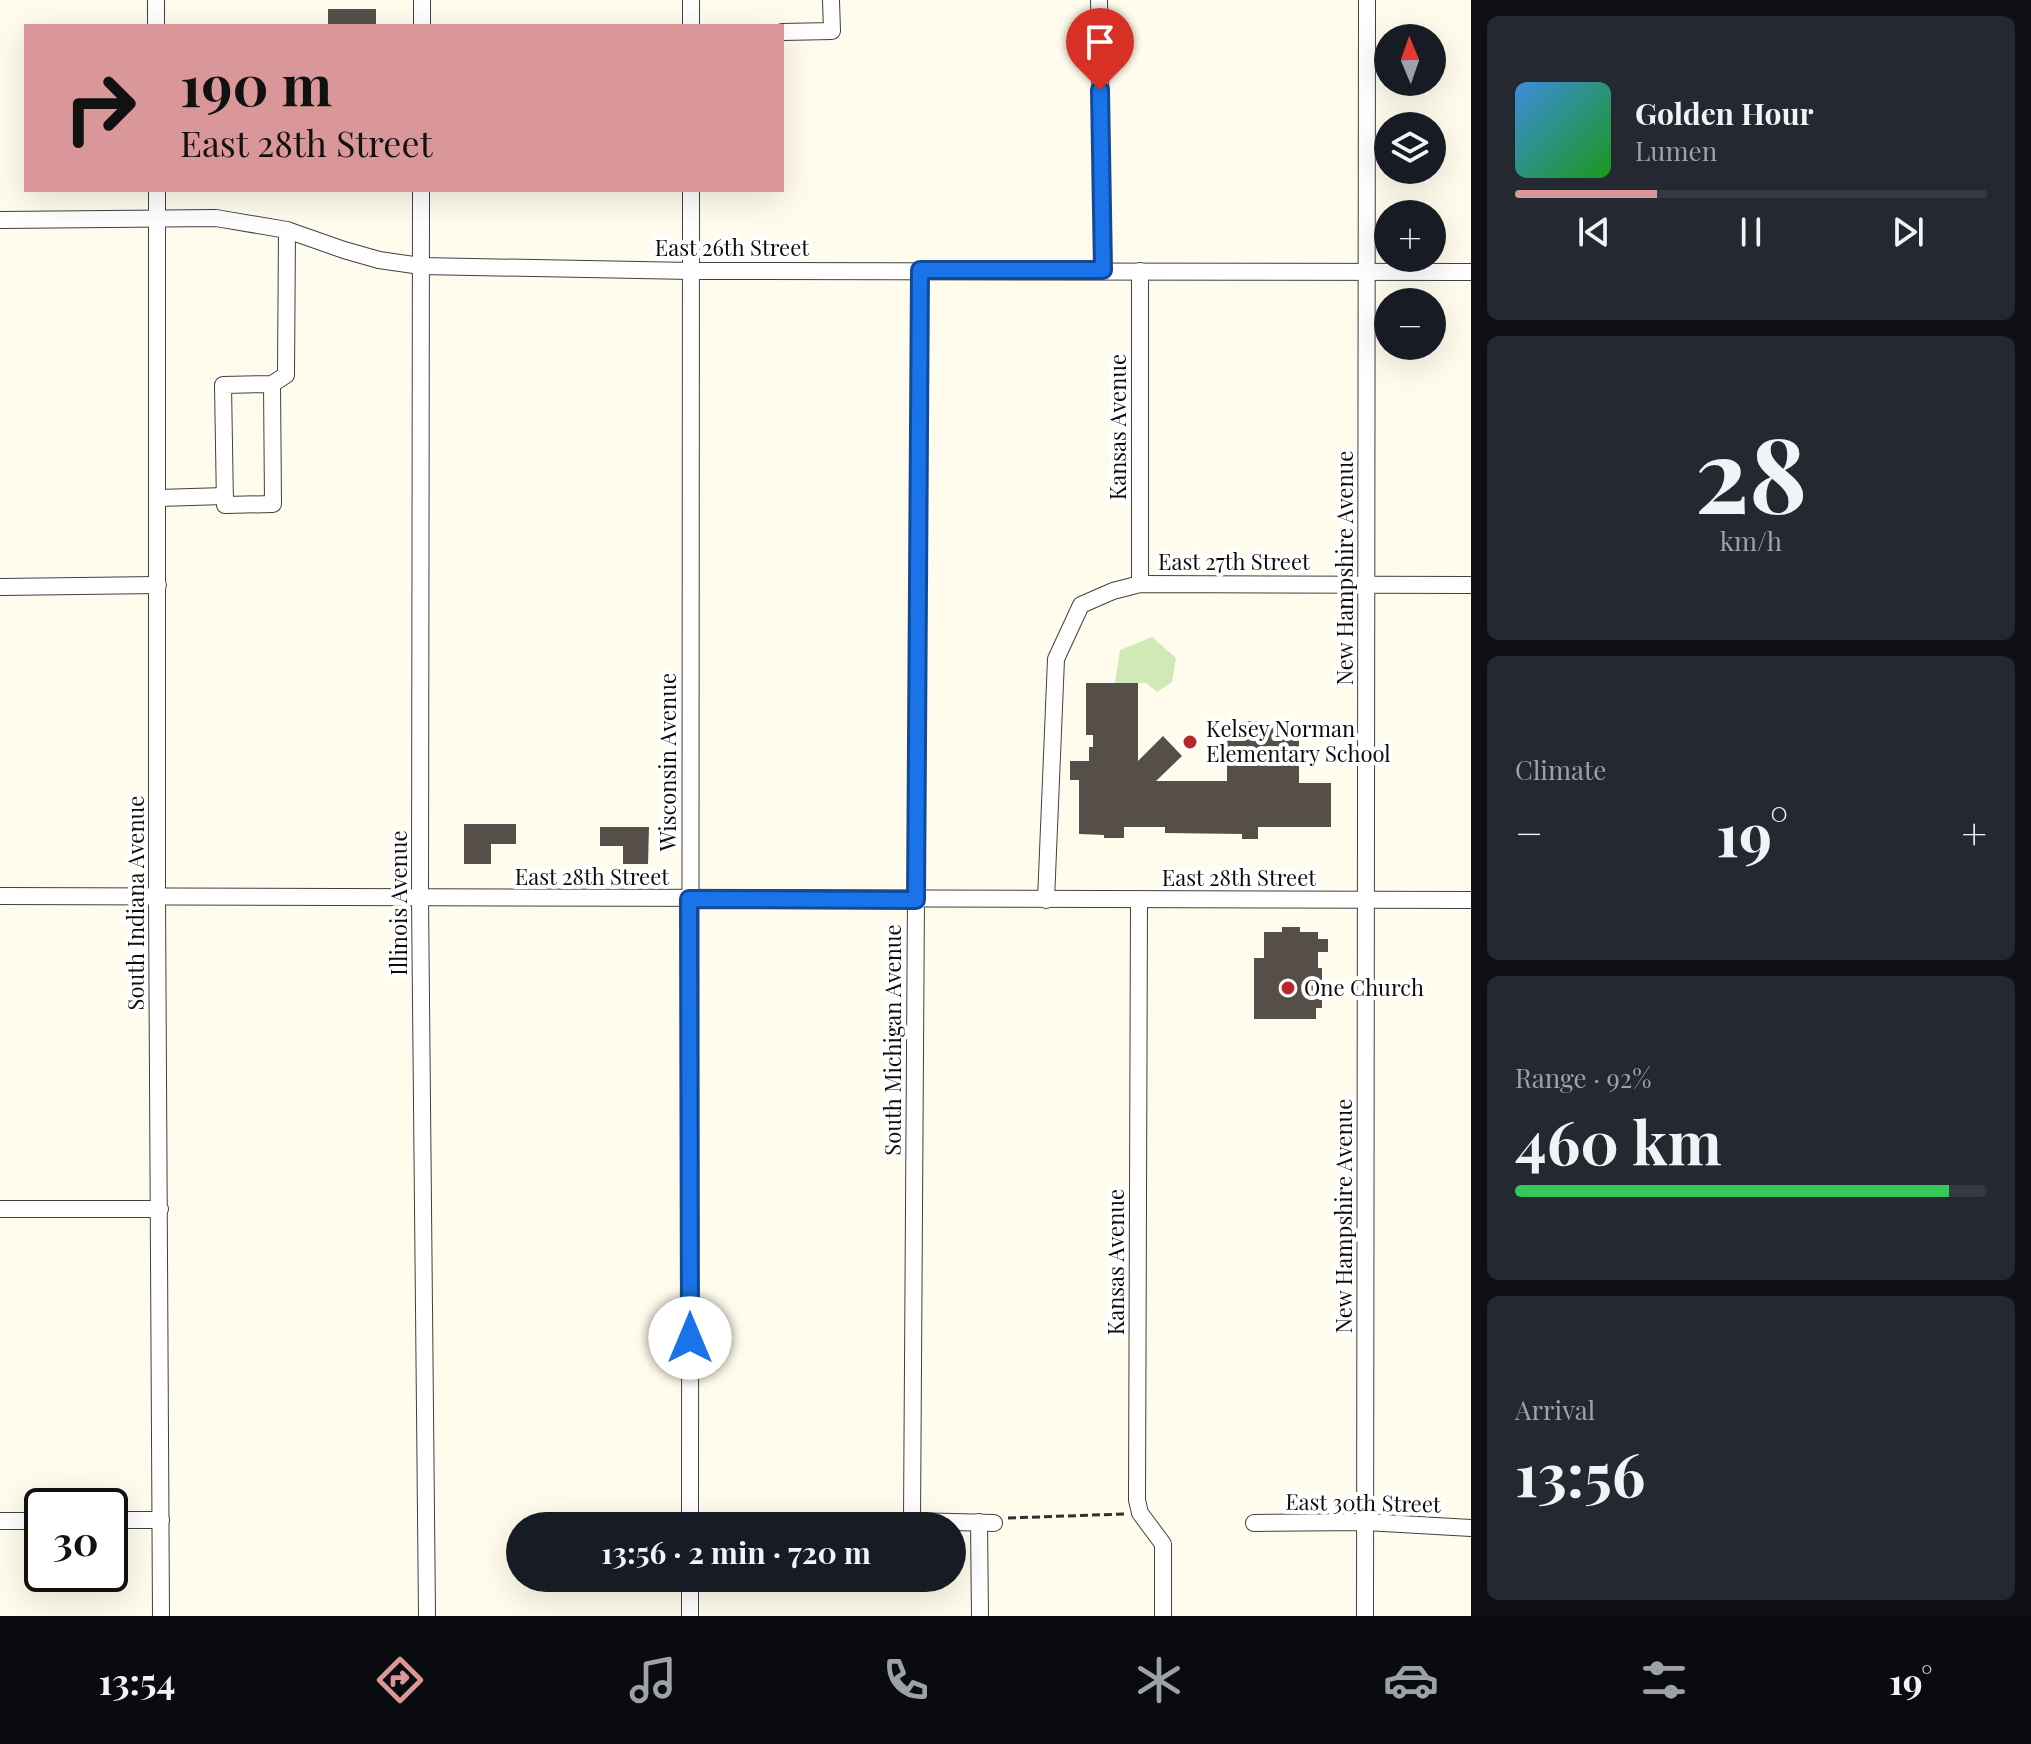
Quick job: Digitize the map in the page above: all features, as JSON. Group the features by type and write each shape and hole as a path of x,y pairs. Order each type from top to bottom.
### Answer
{"street":[{"path":"156,0 156,24"},
{"path":"422,0 422,24"},
{"path":"691,0 691,24"},
{"path":"784,32 832,31 831,0"},
{"path":"1099,0 1103,270"},
{"name":"New Hampshire Avenue","path":"1365,1616 1367,0"},
{"name":"South Indiana Avenue","path":"157,192 161,1616"},
{"name":"Illinois Avenue","path":"421,192 420,898 427,1616"},
{"name":"Wisconsin Avenue","path":"690,1512 691,192"},
{"name":"East 26th Street","path":"0,220 216,218 287,230 379,260 421,266 691,271 1471,272"},
{"path":"272,384 273,504 225,505 223,385 272,384 286,375 287,230"},
{"name":"South Michigan Avenue","path":"920,270 912,1521 986,1522"},
{"name":"Kansas Avenue","path":"1140,271 1140,584"},
{"path":"158,498 225,496"},
{"name":"East 27th Street","path":"1046,900 1056,659 1081,605 1113,591 1140,584 1471,585"},
{"path":"0,587 158,585"},
{"name":"East 28th Street","path":"0,896 1471,900"},
{"name":"Kansas Avenue","path":"1139,900 1137,1500 1140,1513"},
{"path":"0,1209 160,1209"},
{"path":"1140,1513 1163,1544 1163,1616"},
{"path":"128,1520 161,1520"},
{"path":"0,1521 24,1521"},
{"path":"980,1616 986,1522"},
{"name":"East 30th Street","path":"1254,1523 1366,1522 1471,1528"},
{"path":"690,1592 690,1616"}],"path":[{"path":"986,1522 1006,1518 1140,1513"}],"green space":[{"path":"1152,637 1176,658 1172,682 1157,692 1146,683 1115,683 1120,650"}],"building":[{"path":"328,9 376,9 376,24 328,24"},
{"path":"1086,683 1138,683 1138,761 1163,736 1182,756 1156,781 1227,781 1227,726 1242,726 1242,721 1268,721 1268,727 1299,728 1299,783 1331,783 1331,827 1258,827 1258,839 1242,839 1242,834 1165,833 1165,827 1124,827 1124,838 1079,834 1079,780 1070,780 1070,761 1089,761 1089,747 1093,747 1093,735 1086,735"},
{"path":"464,824 516,824 516,844 491,844 491,864 464,864"},
{"path":"600,827 649,827 648,864 623,864 623,846 600,846"},
{"name":"One Church","path":"1282,927 1300,927 1300,932 1318,932 1318,939 1328,939 1328,952 1318,952 1318,968 1322,968 1322,1008 1316,1008 1316,1019 1254,1019 1254,958 1264,958 1264,932 1282,932"}],"place":[{"name":"Kelsey Norman Elementary School","path":"1190,742"},
{"name":"One Church","path":"1288,988"}],"route":[{"path":"690,1338 689,899 916,900 920,270 1103,270 1100,90"}]}
